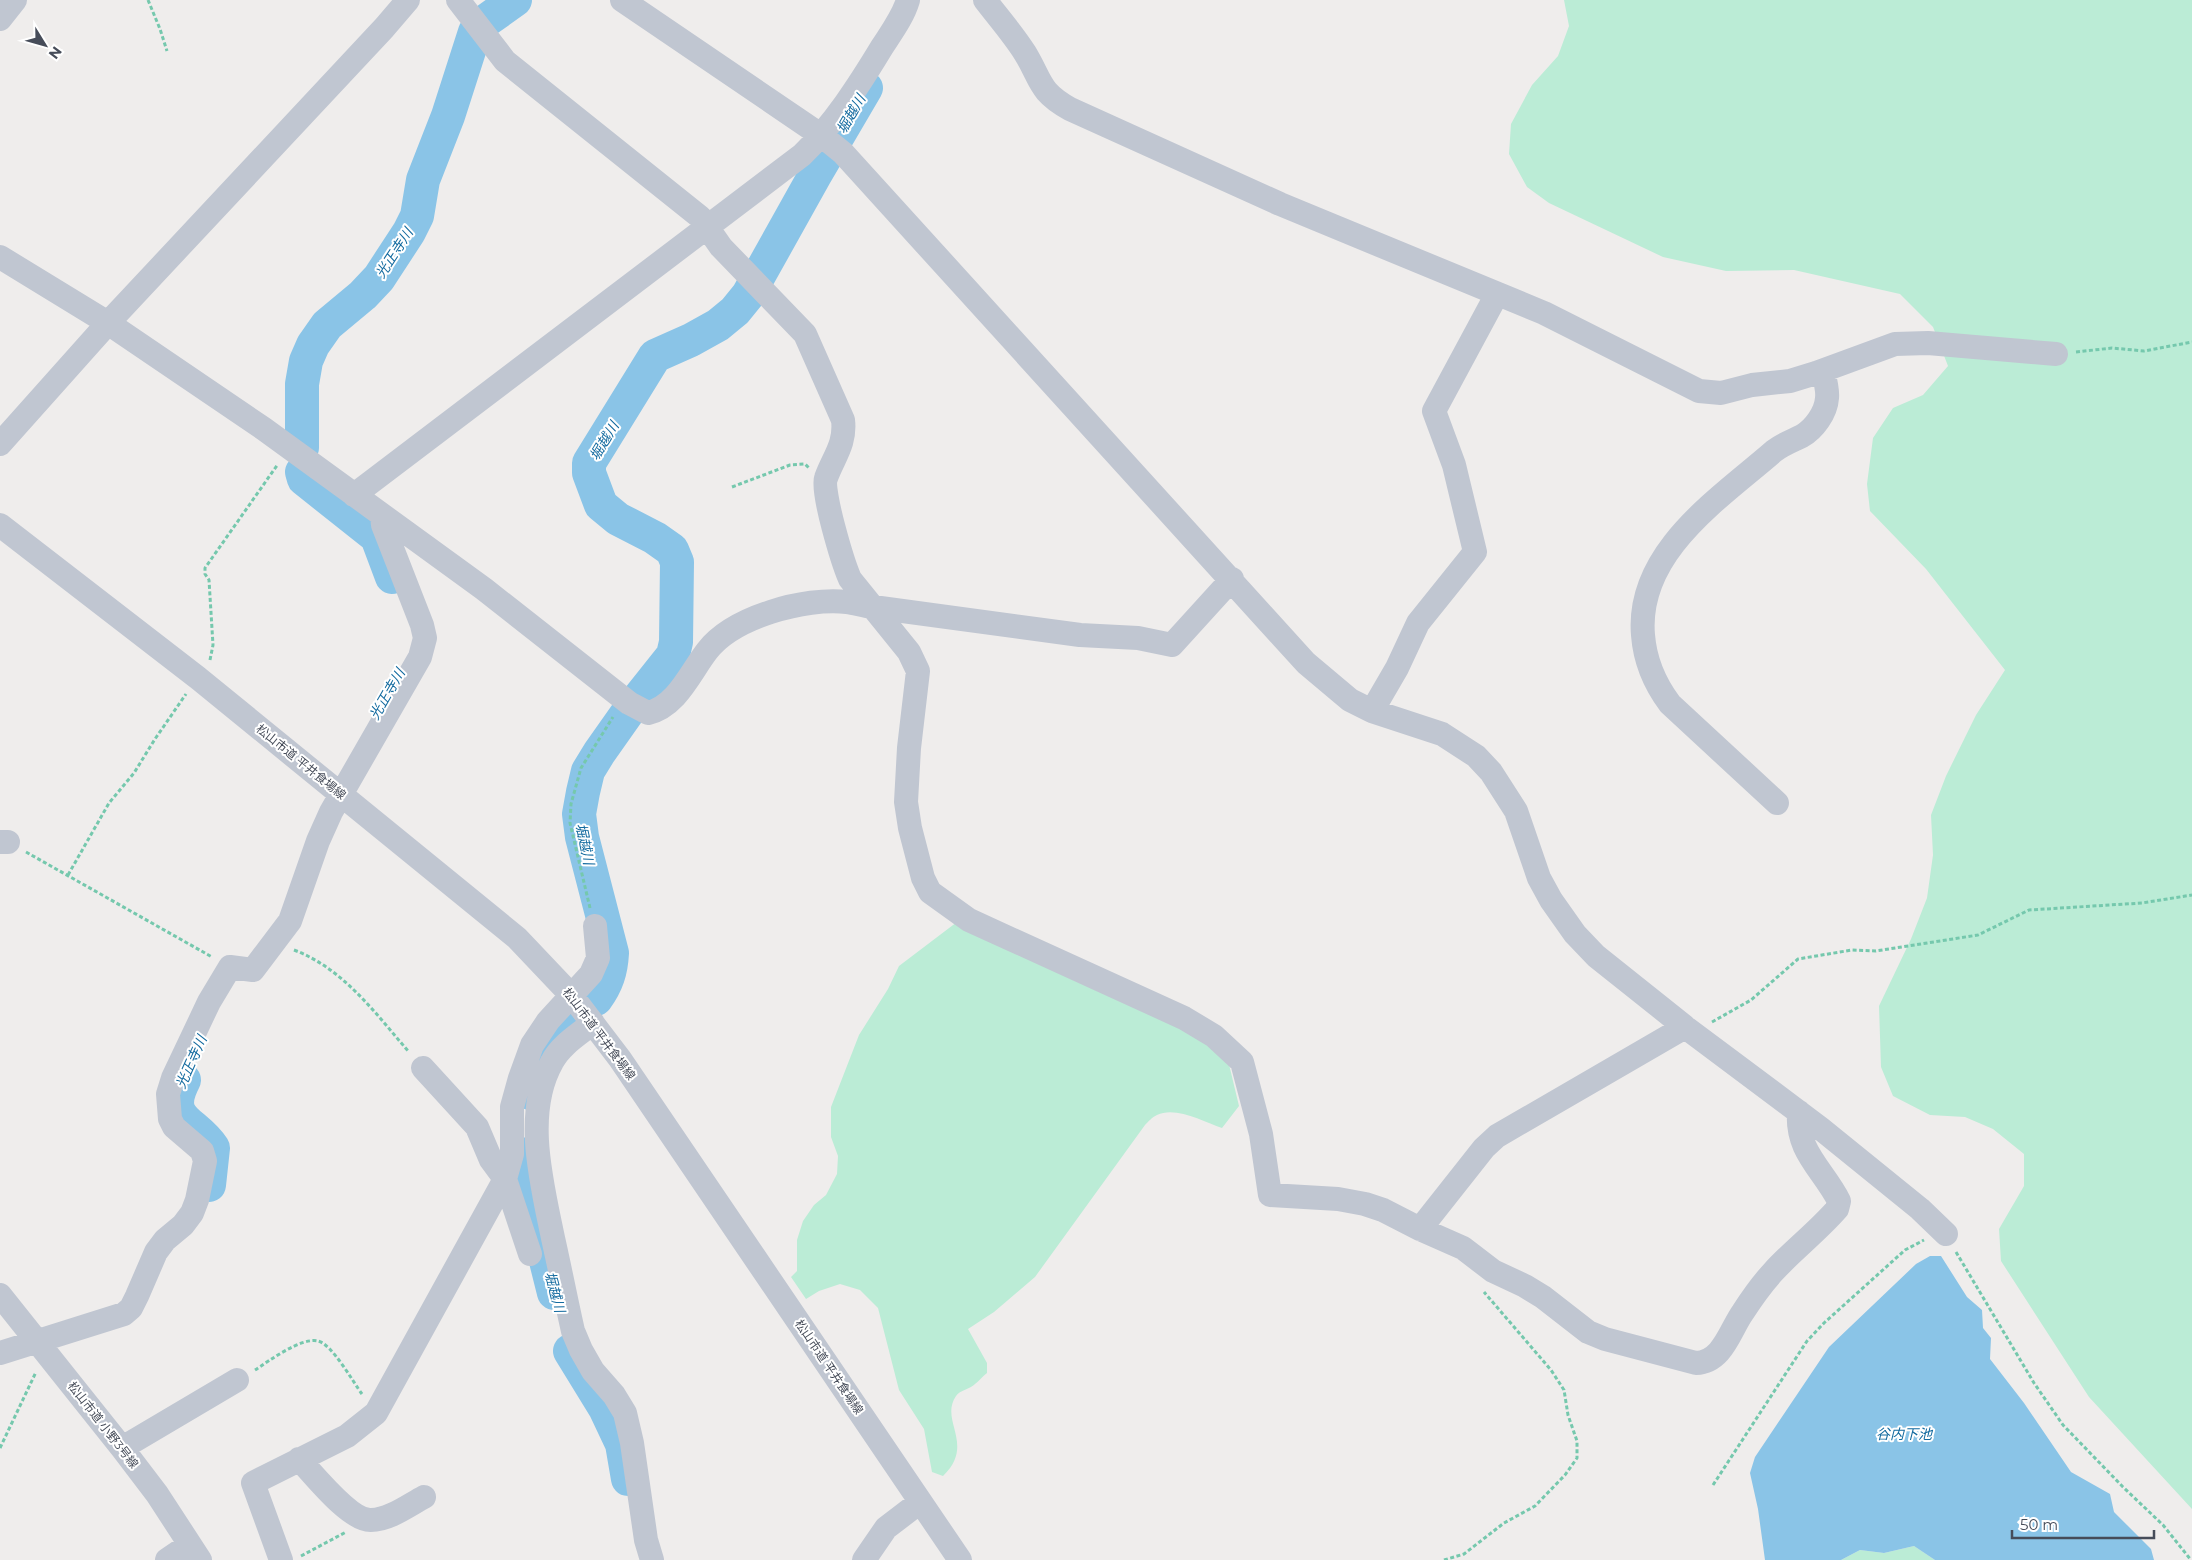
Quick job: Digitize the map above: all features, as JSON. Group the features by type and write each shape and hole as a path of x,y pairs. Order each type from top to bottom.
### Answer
{"street":[{"path":"0,19 15,0"},
{"path":"0,444 108,323 408,0"},
{"path":"458,0 505,61 700,218 721,247 804,334 843,420 844,432 841,447 825,480 828,502 845,567 850,579 909,652 918,670 909,748 906,802 922,878 930,892 969,920 1184,1018 1214,1036 1242,1062 1261,1134 1270,1195 1338,1199 1365,1204 1383,1210 1463,1248 1493,1271 1525,1286 1588,1332 1605,1339 1696,1363 1707,1362 1723,1346 1741,1314 1774,1271 1837,1209 1839,1201 1834,1191 1813,1163 1803,1144 1798,1126 1799,1112"},
{"path":"622,0 831,143 1232,579 1306,663 1343,695 1372,711 1442,734 1481,761 1491,772 1516,811 1539,878 1550,900 1575,934 1596,956 1689,1030 1799,1112 1920,1209 1946,1234"},
{"path":"354,495 802,155 831,143 908,0"},
{"path":"985,0 1026,55 1044,90 1056,101 1070,109 1271,200 1544,313 1699,391 1721,393 1752,385 1790,381 1896,344 1928,343 2056,354"},
{"path":"0,257 108,323 264,429 484,589 631,704 648,713 657,711 668,704 708,650 741,624 792,606 846,602 873,608 1080,635 1138,638 1172,645 1232,579"},
{"path":"1372,711 1397,668 1418,623 1475,552 1454,465 1434,411 1497,294"},
{"path":"1777,803 1687,720 1662,694 1650,668 1644,647 1642,622 1646,591 1656,569 1692,523 1774,451 1788,440 1802,436 1814,427 1822,414 1827,398 1823,371"},
{"path":"0,1353 42,1346 124,1314 131,1308 156,1252 165,1240 183,1225 192,1213 197,1200 205,1161 202,1151 174,1127 170,1118 168,1094 173,1078 209,1002 238,968 254,970 290,921 318,841 341,795 420,657 424,638 422,625 383,525 382,516"},
{"name":"松山市道 平井食場線","path":"0,525 198,678 517,938 572,996 620,1058 960,1560"},
{"path":"280,1560 253,1483 347,1436 376,1413 505,1179 512,1154 512,1107 520,1078 532,1045 548,1021 591,974 598,958 594,926"},
{"path":"530,1254 530,1199 537,1113 542,1090 551,1063 561,1048 593,1023"},
{"path":"1420,1229 1484,1148 1497,1136 1689,1030"},
{"path":"423,1068 477,1127 491,1160 505,1179 530,1199 581,1350 593,1371 614,1395 625,1412 632,1443 646,1540 652,1560"},
{"name":"松山市道 小野3号線","path":"0,1295 157,1494 194,1552"},
{"path":"122,1448 237,1380"},
{"path":"299,1459 344,1507 356,1516 370,1521 382,1519 424,1497"},
{"path":"864,1560 886,1528 920,1502"},
{"path":"167,1560 194,1552"}],"path":[{"path":"148,0 167,52"},
{"path":"2056,354 2112,348 2144,351 2192,342"},
{"path":"732,487 790,465 805,464 816,476 825,480"},
{"path":"594,926 570,823 571,804 581,768 631,704"},
{"path":"4,842 238,968"},
{"path":"1689,1030 1751,1000 1798,959 1852,950 1876,951 1978,935 2029,910 2142,903 2192,895"},
{"path":"272,945 305,955 332,971 353,988 423,1068"},
{"path":"1714,1485 1807,1341 1824,1322 1905,1250 1924,1240 1946,1234 2034,1383 2063,1424 2123,1487 2163,1525 2190,1560"},
{"path":"1444,1560 1464,1554 1504,1522 1535,1506 1565,1475 1577,1458 1577,1441 1568,1415 1564,1390 1551,1370 1482,1290"},
{"path":"237,1380 308,1340 319,1340 330,1350 376,1413"},
{"path":"0,1448 42,1346"},
{"path":"294,1560 359,1526 364,1519"}],"green space":[{"path":"1564,0 2192,0 2192,1509 2089,1397 2001,1261 1999,1229 2024,1186 2024,1154 1993,1129 1965,1117 1930,1115 1893,1096 1881,1067 1879,1006 1911,939 1927,898 1933,855 1931,815 1946,776 1976,715 2005,670 1926,569 1870,511 1867,484 1873,438 1893,408 1923,395 1948,366 1933,327 1900,294 1794,270 1726,271 1663,257 1549,203 1527,187 1509,154 1511,124 1532,85 1558,56 1569,26"},
{"path":"957,922 1178,1022 1227,1056 1239,1106 1222,1128 1173,1112 1157,1115 1152,1118 1035,1277 994,1312 968,1329 987,1363 987,1373 973,1386 958,1394 952,1405 951,1415 957,1443 957,1454 943,1476 932,1472 924,1429 899,1390 878,1308 860,1290 840,1284 819,1291 806,1299 791,1277 797,1271 797,1240 803,1221 814,1205 826,1195 837,1174 838,1156 831,1137 831,1107 859,1035 888,989 899,966"},
{"path":"1914,1546 1935,1560 1841,1560 1860,1550 1884,1553"}],"water":[{"name":"谷内下池","path":"1930,1256 1941,1256 1967,1297 1982,1310 1983,1328 1991,1338 1990,1359 2024,1403 2071,1472 2110,1494 2114,1512 2151,1549 2154,1560 1935,1560 1914,1546 1884,1553 1860,1550 1841,1560 1765,1560 1758,1509 1750,1473 1755,1457 1829,1347 1916,1264"}],"waterway":[{"name":"光正寺川","path":"302,448 302,384 306,361 313,345 327,325 363,295 379,278 409,232 417,216 423,180 448,116 475,32 484,22 515,0"},
{"name":"堀越川","path":"596,999 608,977 612,953 582,837 579,814 583,792 588,771 599,753 630,709 673,655 676,642 677,562 672,550 655,538 618,519 601,505 589,473 589,463 655,356 691,340 718,325 735,311 748,295 866,88"},
{"name":"光正寺川","path":"302,472 304,479 377,537 392,577"},
{"name":"堀越川","path":"530,1093 536,1071 544,1054 555,1039 571,1023"},
{"name":"光正寺川","path":"184,1080 178,1094 177,1104 179,1112 213,1148 209,1185"},
{"name":"堀越川","path":"529,1154 534,1213 554,1293"},
{"name":"堀越川","path":"570,1351 605,1408 622,1444 628,1479"}]}
